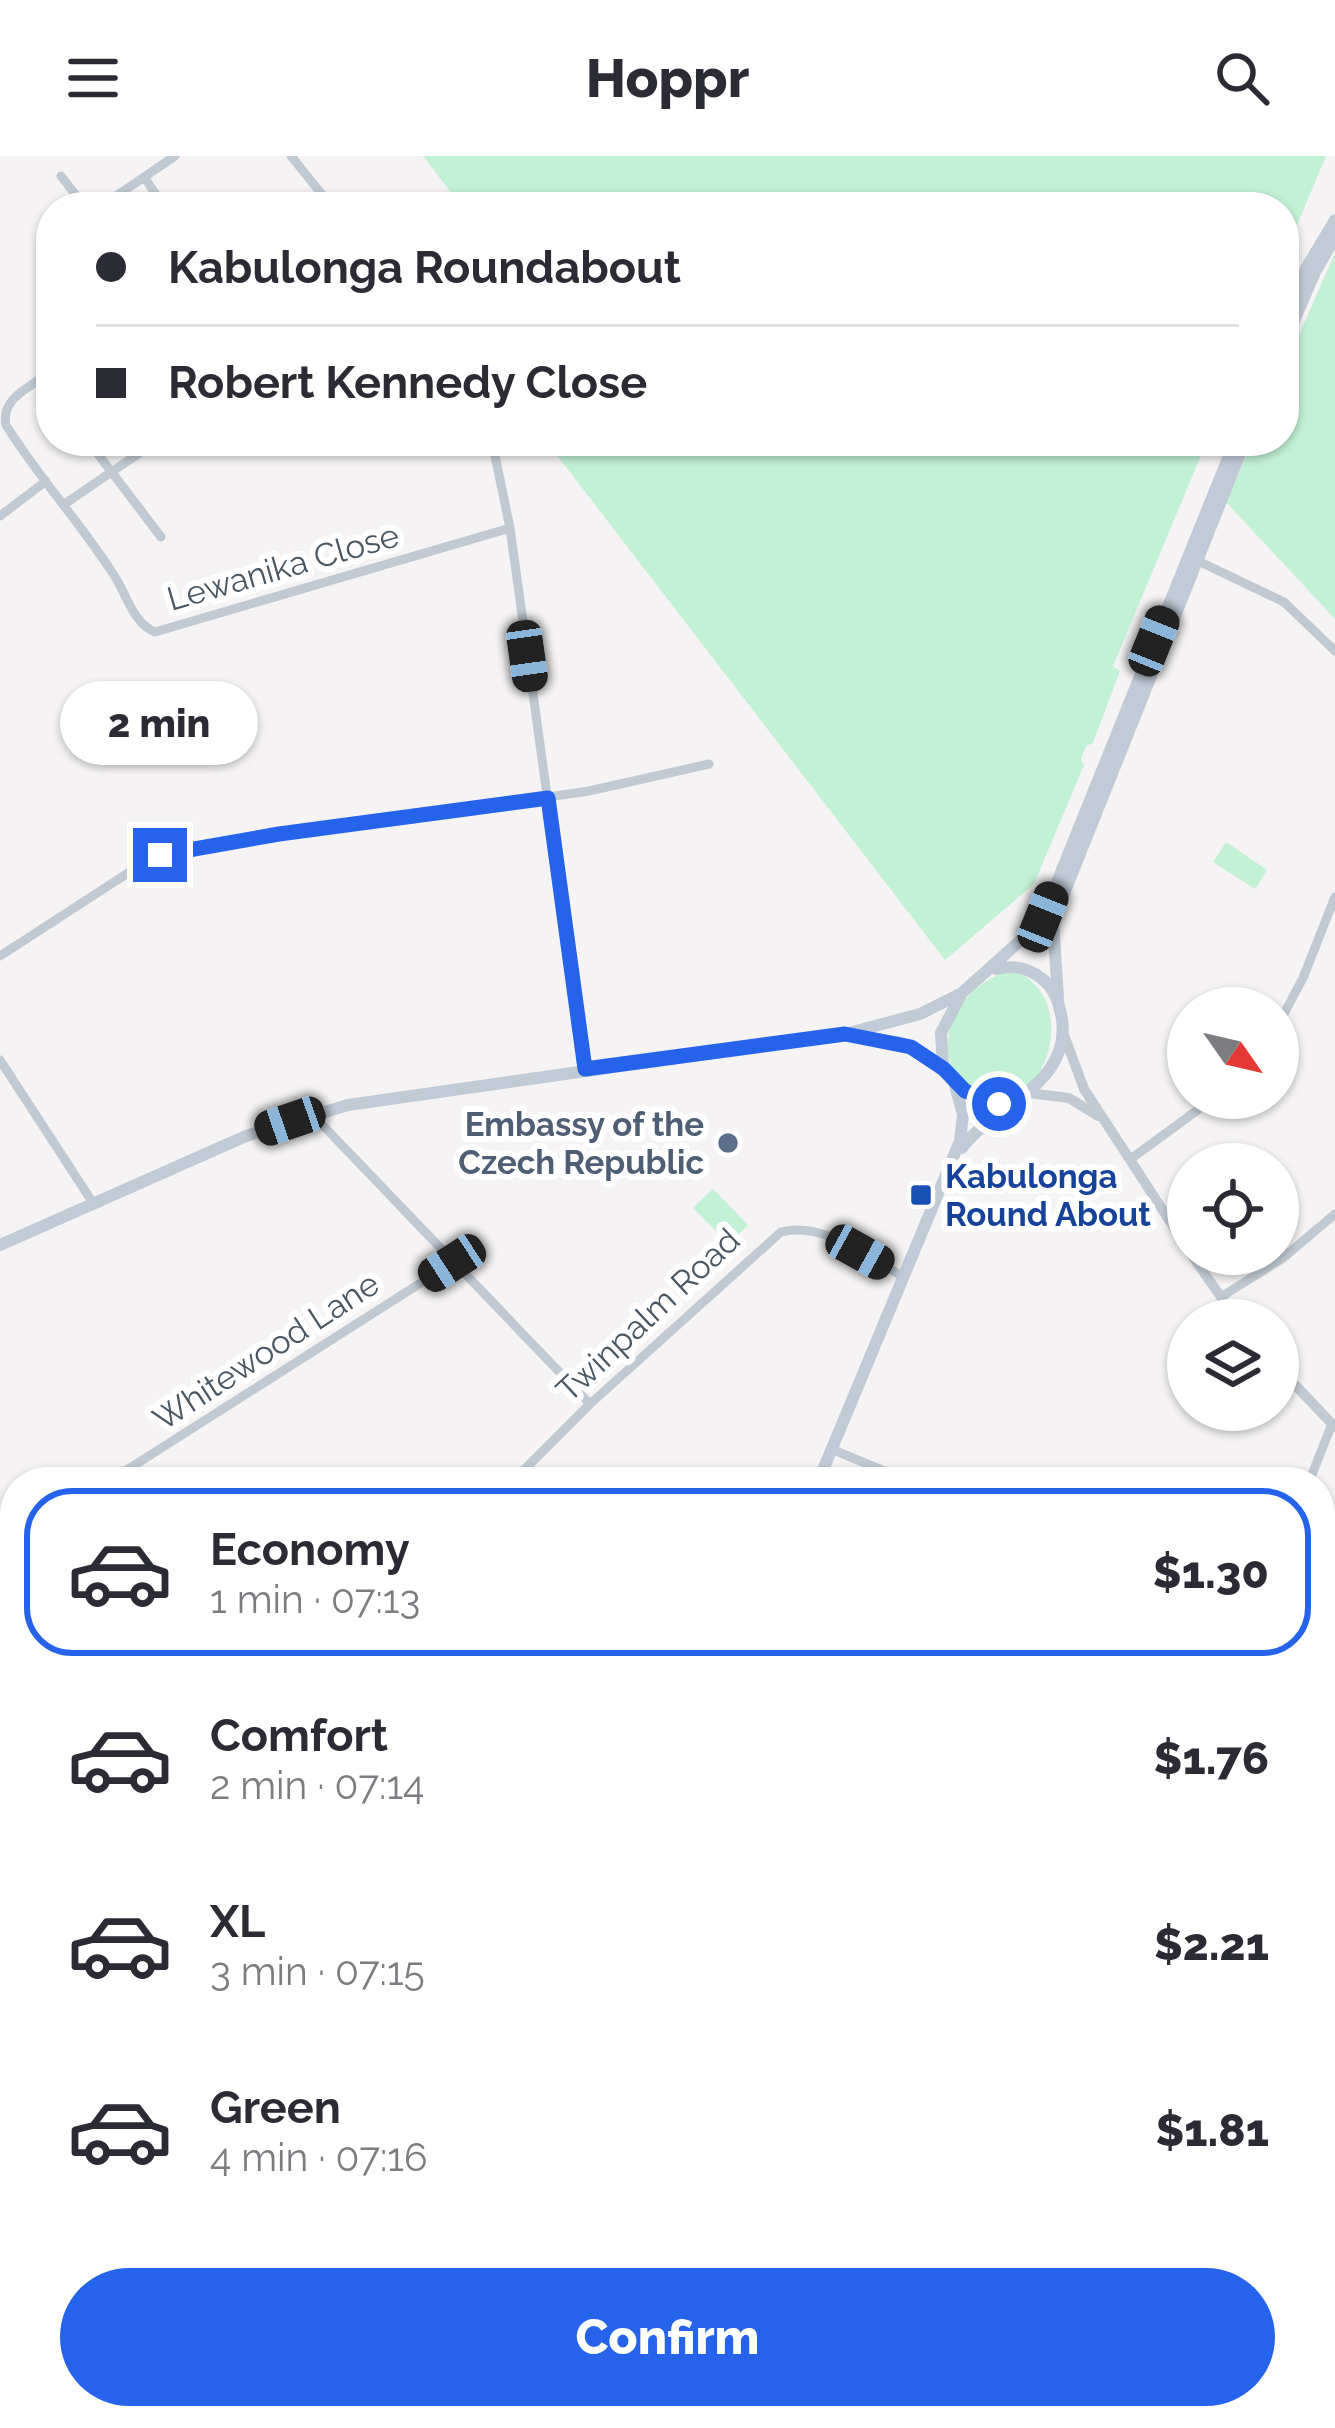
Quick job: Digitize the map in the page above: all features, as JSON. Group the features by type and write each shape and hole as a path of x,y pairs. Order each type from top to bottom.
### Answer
{"main road":[{"path":"1299,285 1335,220"},
{"path":"1299,309 1335,237"},
{"path":"0,1245 246,1136 313,1114 585,1069 845,1034 920,1014 962,992 1041,922 1229,456"},
{"path":"948,1169 973,1134 1048,1073 1063,1030 1053,921 1239,456"},
{"path":"988,972 1021,968 1040,976 1058,998"},
{"path":"944,1069 940,1033 962,992"},
{"path":"845,1034 902,1043 986,1102 1023,1097"},
{"path":"824,1467 963,1130 954,1081"}],"street":[{"path":"123,192 175,156"},
{"path":"292,156 320,192"},
{"path":"61,176 73,192"},
{"path":"145,178 154,192"},
{"path":"36,383 8,403 3,413 6,425 66,503 135,456"},
{"path":"99,456 161,537"},
{"path":"495,456 510,528 585,1069"},
{"path":"0,516 46,481"},
{"name":"Lewanika Close","path":"66,503 72,522 115,576 139,621 155,632 510,528"},
{"path":"1196,560 1284,602 1335,651"},
{"path":"0,956 160,855 548,798 709,764"},
{"path":"1298,987 1335,897"},
{"path":"1063,1030 1079,1080 1167,1214"},
{"path":"0,1060 93,1203"},
{"path":"1023,1097 1069,1098 1105,1122"},
{"path":"313,1114 590,1404"},
{"path":"1132,1158 1185,1119"},
{"path":"1206,1275 1221,1297 1283,1258 1335,1214"},
{"name":"Twinpalm Road","path":"527,1467 781,1232 807,1230 827,1235 902,1276"},
{"name":"Whitewood Lane","path":"133,1467 452,1263"},
{"path":"1299,1388 1334,1425 1316,1467"},
{"path":"831,1448 876,1467"}],"green space":[{"path":"423,156 1326,156 1299,220 1299,192 451,192"},
{"path":"1335,253 1335,619 1226,502 1246,456 1299,456 1299,335"},
{"path":"558,456 1201,456 1113,666 1120,671 1034,884 945,960"},
{"path":"1226,842 1267,870 1255,889 1213,862"},
{"path":"1013,970 1036,985 1048,1007 1051,1031 1047,1056 1036,1077 1020,1093 1000,1099 978,1093 959,1080 948,1052 948,1036 971,993"},
{"path":"713,1189 748,1225 729,1244 693,1208"}],"place":[{"name":"Embassy of the Czech Republic","path":"728,1143"},
{"name":"Kabulonga Round About","path":"921,1195"}],"route":[{"path":"160,855 548,798 585,1069 845,1034 911,1047 976,1099 999,1104"}]}
